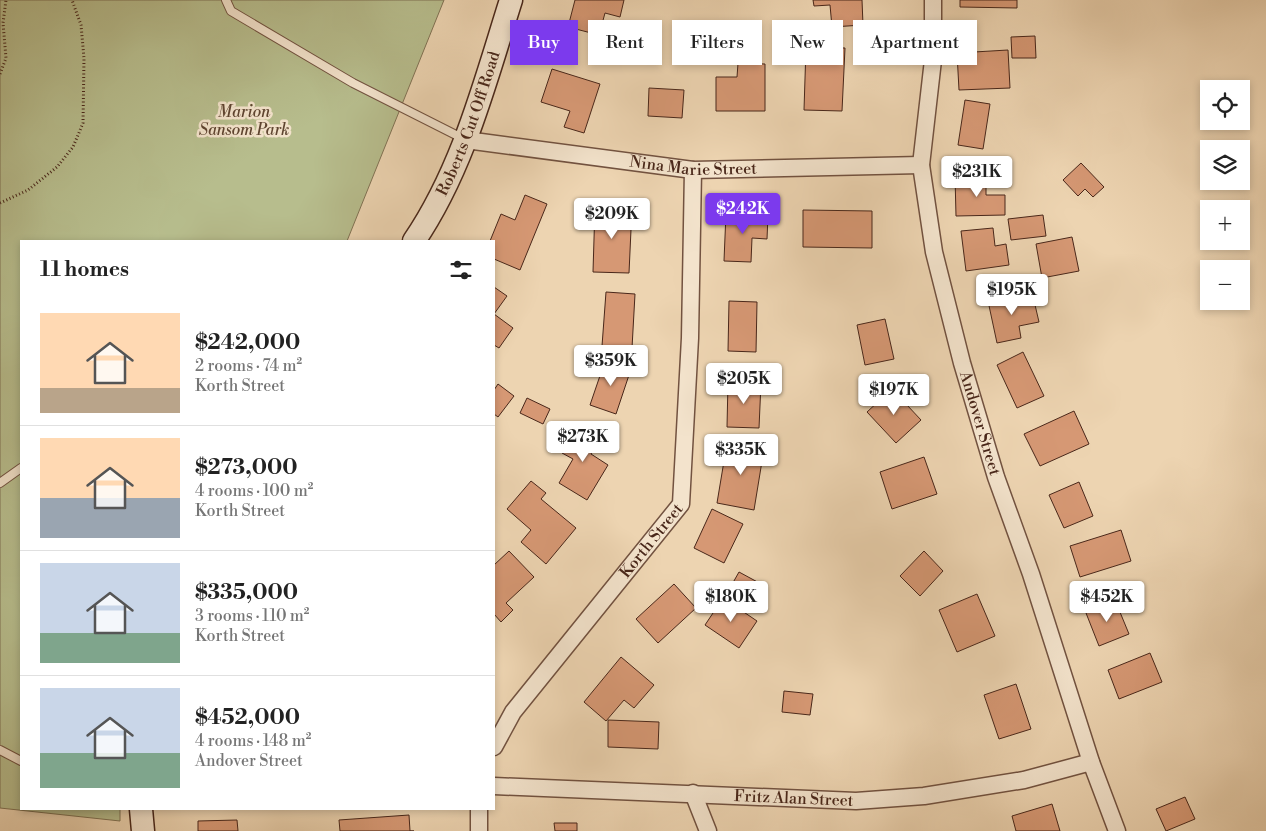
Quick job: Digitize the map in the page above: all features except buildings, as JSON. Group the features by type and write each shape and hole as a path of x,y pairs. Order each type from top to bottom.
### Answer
{"street":[{"name":"Roberts Cut Off Road","path":"415,240 428,221 466,140 511,0"},
{"name":"Andover Street","path":"933,0 932,60 921,165 934,252 962,363 996,477 1031,574 1091,762 1117,831"},
{"name":"Nina Marie Street","path":"466,140 693,170 921,165"},
{"name":"Korth Street","path":"495,745 514,712 681,504 690,338 693,170"},
{"name":"Fritz Alan Street","path":"495,786 856,801 924,796 1024,780 1091,762"},
{"path":"693,793 708,831"},
{"path":"141,810 142,831"},
{"path":"479,810 479,831"}],"lane":[{"path":"226,0 231,11 353,83 466,140"},
{"path":"0,483 20,469"},
{"path":"0,750 20,760"}],"path":[{"path":"0,74 6,58 3,22 6,0"},
{"path":"0,204 28,190 57,167 73,147 83,123 84,58 81,25 72,0"}],"green space":[{"name":"Marion Sansom Park","path":"0,0 444,0 347,240 20,240 20,810 120,810 120,821 0,808"}]}
